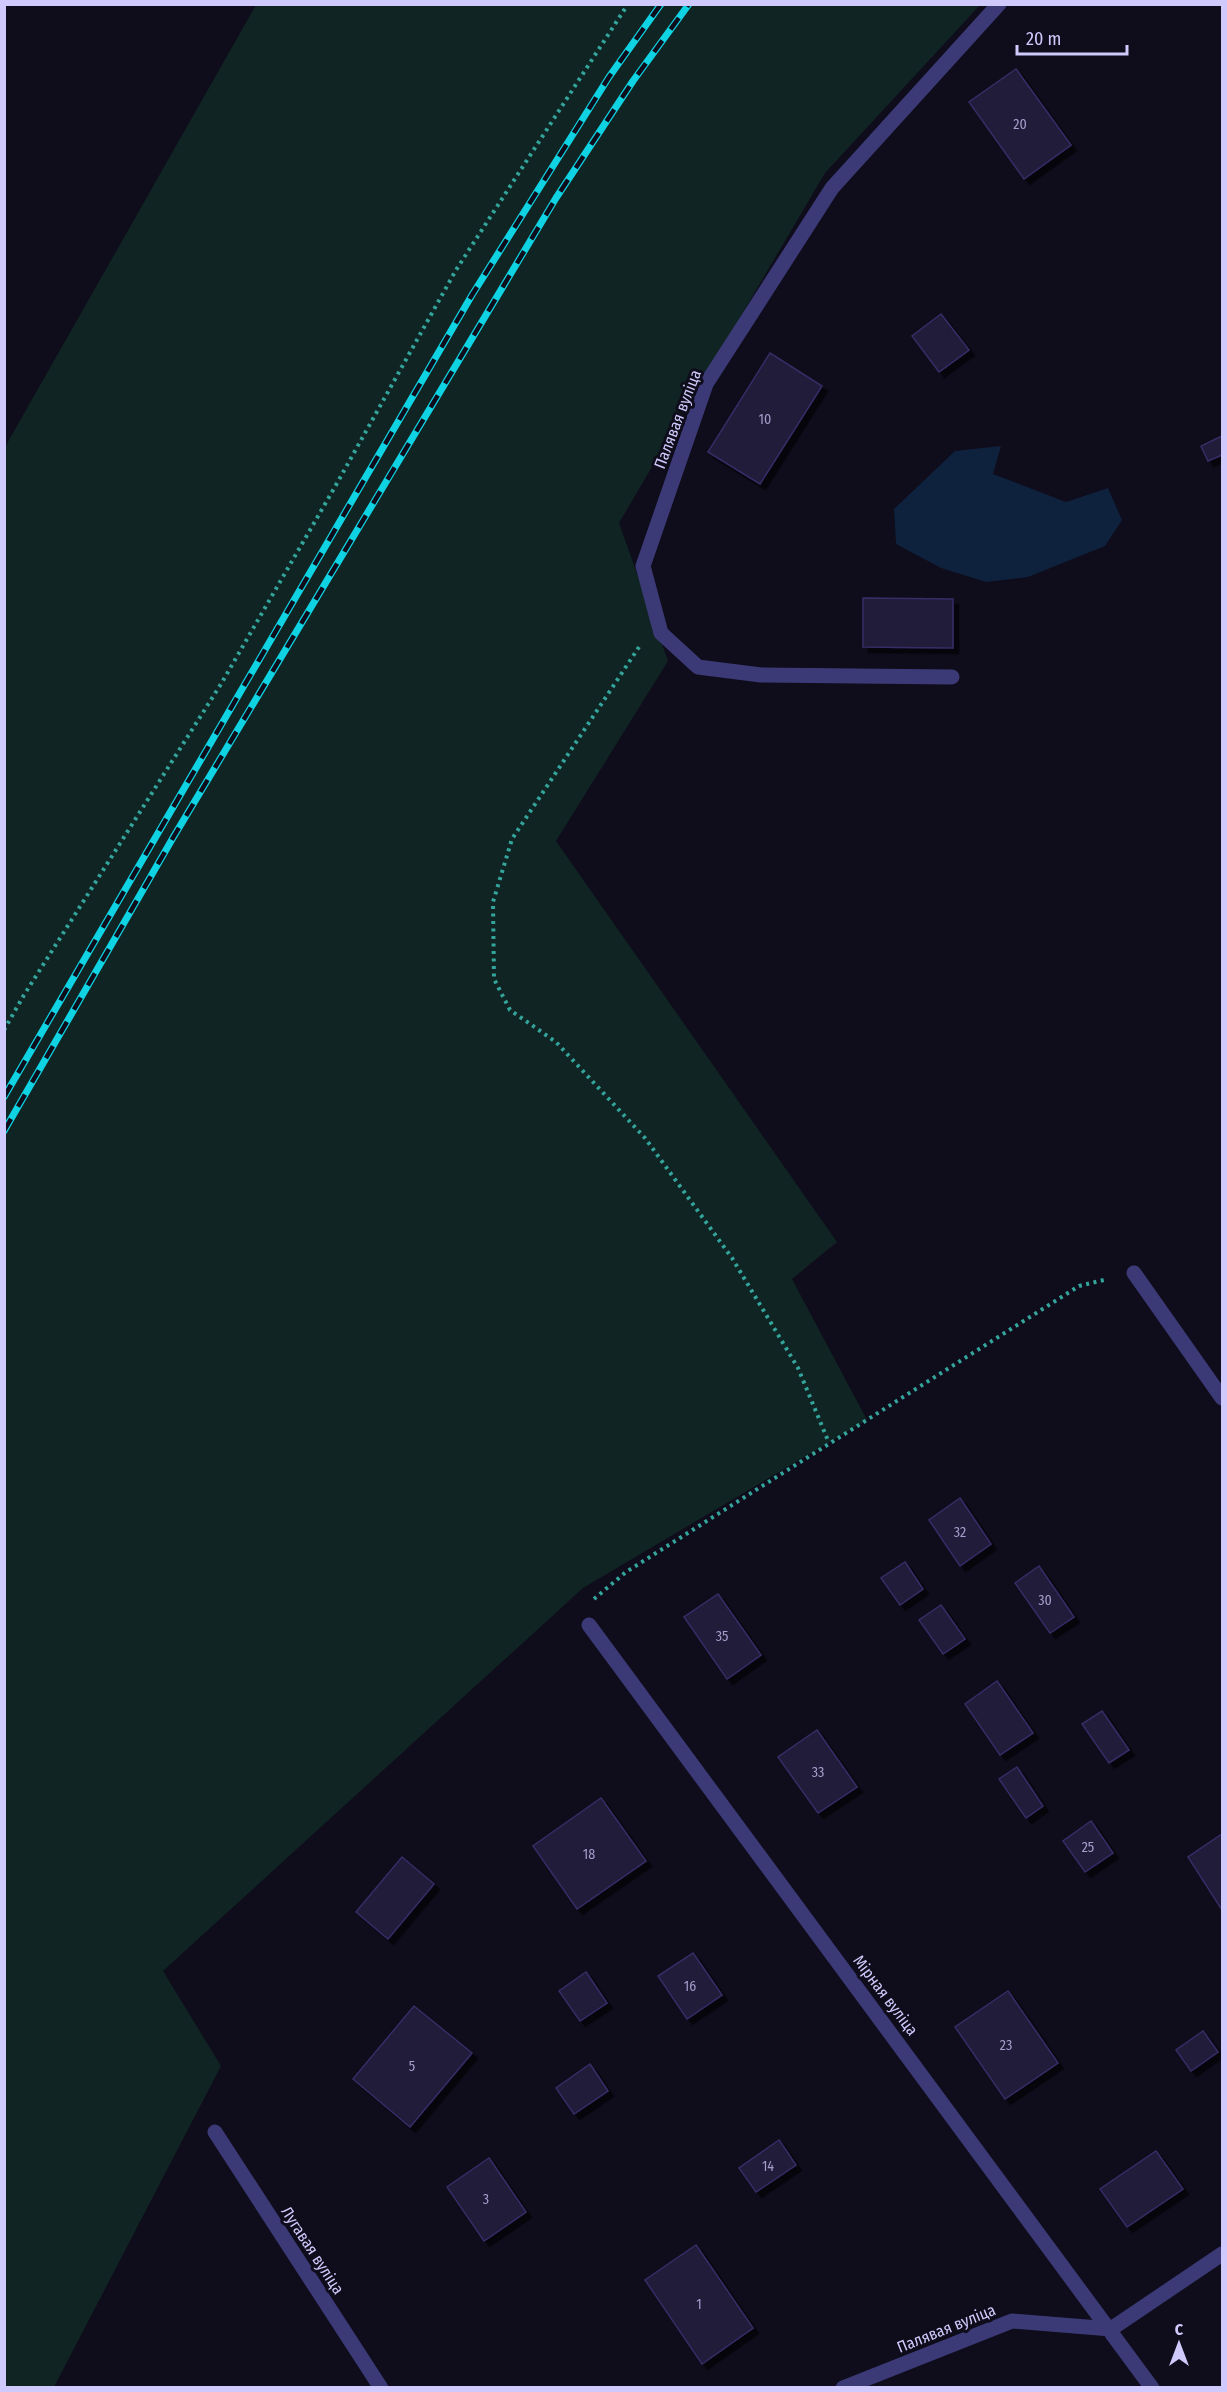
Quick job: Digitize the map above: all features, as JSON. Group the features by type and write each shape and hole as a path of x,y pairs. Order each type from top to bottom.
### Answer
{"street":[{"name":"Палявая вуліца","path":"952,677 761,675 698,667 661,633 643,566 706,384 832,188 999,4"},
{"path":"1134,1273 1222,1398"},
{"name":"Мірная вуліца","path":"589,1625 1152,2388"},
{"name":"Лугавая вуліца","path":"215,2132 381,2388"},
{"path":"1111,2330 1222,2254"},
{"name":"Палявая вуліца","path":"843,2388 1012,2321 1111,2330"}],"path":[{"path":"4,1030 221,684 456,270 628,4"},
{"path":"657,620 512,839 493,902 494,979 510,1010 556,1042 645,1138 732,1258 798,1368 829,1443"},
{"path":"589,1625 592,1600 626,1572 1079,1286 1134,1273"}],"green space":[{"path":"256,5 980,5 825,173 619,523 668,661 556,841 837,1242 792,1279 867,1420 583,1588 163,1971 221,2066 54,2387 5,2388 5,447"}],"water":[{"path":"1001,446 993,474 1066,502 1108,488 1122,520 1105,546 1028,577 986,582 941,568 896,544 894,509 955,451"}],"building":[{"path":"1016,69 1071,145 1024,179 969,102"},
{"path":"941,314 969,350 939,372 912,336"},
{"path":"770,353 822,386 760,484 708,452"},
{"path":"1222,436 1222,455 1208,461 1201,446"},
{"path":"863,598 953,599 953,648 863,647"},
{"path":"960,1498 991,1544 960,1566 929,1520"},
{"path":"905,1562 923,1589 900,1605 881,1578"},
{"path":"1039,1566 1074,1617 1050,1633 1015,1583"},
{"path":"718,1594 761,1655 727,1679 684,1617"},
{"path":"941,1605 965,1639 943,1654 919,1620"},
{"path":"997,1681 1033,1733 1000,1755 965,1704"},
{"path":"1102,1711 1129,1750 1109,1763 1082,1724"},
{"path":"817,1730 857,1787 818,1813 778,1757"},
{"path":"1017,1767 1043,1806 1026,1818 999,1779"},
{"path":"601,1798 646,1861 577,1909 533,1846"},
{"path":"1091,1821 1113,1853 1085,1872 1063,1841"},
{"path":"1222,1834 1222,1910 1188,1857"},
{"path":"402,1857 434,1884 388,1939 356,1912"},
{"path":"693,1953 722,1995 687,2019 658,1976"},
{"path":"586,1972 607,2003 580,2021 559,1991"},
{"path":"1008,1991 1058,2063 1005,2099 955,2027"},
{"path":"414,2006 472,2053 410,2127 353,2079"},
{"path":"1203,2031 1218,2052 1191,2071 1176,2050"},
{"path":"590,2064 608,2091 574,2114 556,2088"},
{"path":"779,2140 796,2165 756,2192 739,2168"},
{"path":"1156,2151 1183,2189 1127,2227 1100,2189"},
{"path":"489,2158 526,2212 484,2241 447,2187"},
{"path":"696,2245 753,2328 702,2364 645,2280"}],"railway":[{"path":"4,1097 472,295 609,77 661,4"},
{"path":"4,1131 174,836 556,198 633,81 689,4"}]}
